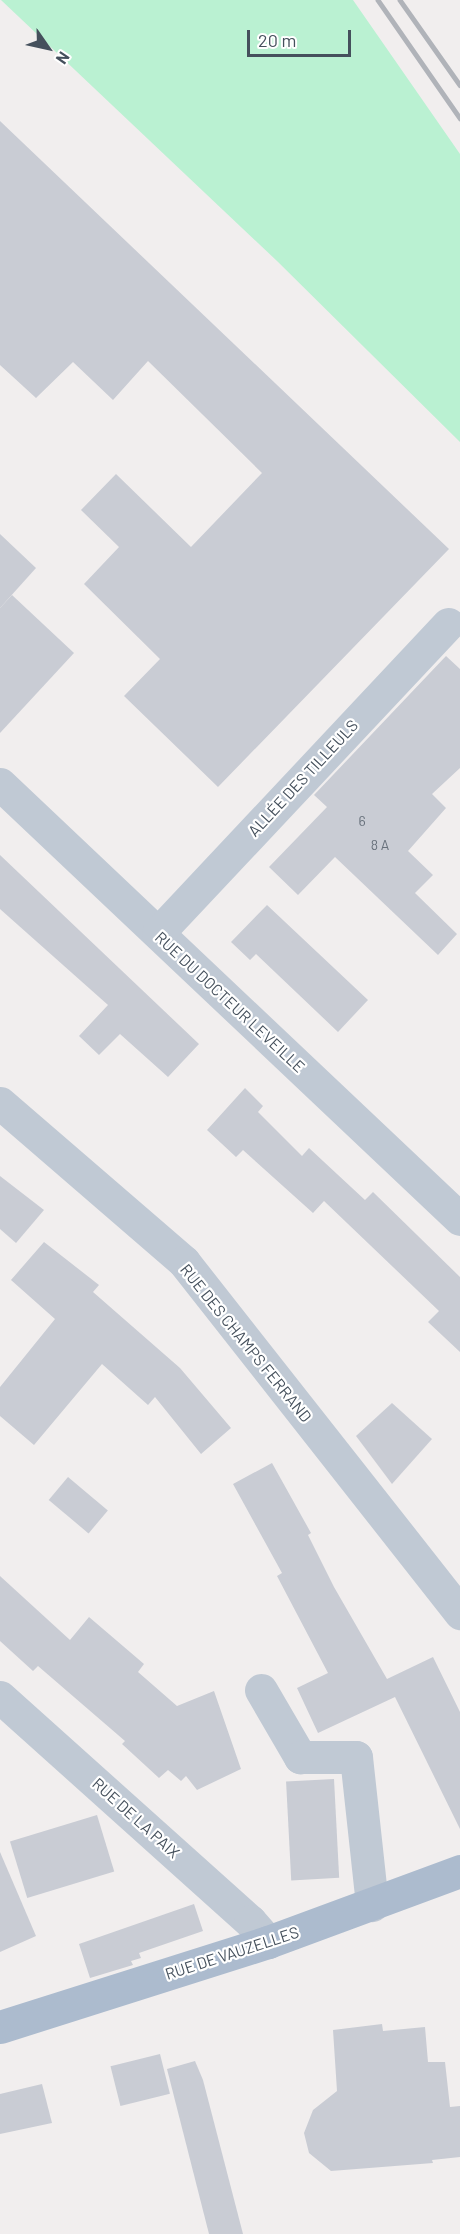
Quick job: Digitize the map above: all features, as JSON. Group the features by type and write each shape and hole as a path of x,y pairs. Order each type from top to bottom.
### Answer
{"main road":[{"name":"RUE DE VAUZELLES","path":"0,2027 268,1942 460,1871"}],"street":[{"name":"ALLÉE DES TILLEULS","path":"158,933 448,624"},
{"name":"RUE DU DOCTEUR LEVEILLE","path":"0,784 460,1219"},
{"name":"RUE DES CHAMPS FERRAND","path":"0,1103 184,1262 460,1613"},
{"path":"261,1690 300,1757 356,1757 372,1905"},
{"name":"RUE DE LA PAIX","path":"0,1697 250,1921 268,1942"}],"green space":[{"path":"1,0 353,0 460,154 460,442 277,261"}],"building":[{"path":"0,121 449,549 218,787 124,696 160,659 84,584 119,547 81,510 116,474 191,547 262,473 148,361 113,400 73,362 36,398 0,365"},
{"path":"0,534 36,568 0,608"},
{"path":"12,595 74,653 0,733 0,608"},
{"path":"446,656 460,669 460,768 432,794 446,808 408,851 433,875 415,893 457,934 438,955 335,857 298,895 269,867 327,807 314,795"},
{"path":"0,855 199,1044 168,1077 120,1034 99,1055 79,1036 108,1005 0,909"},
{"path":"267,905 368,1000 338,1032 256,954 250,960 231,942"},
{"path":"245,1088 263,1106 258,1112 302,1156 309,1148 365,1200 373,1192 460,1277 460,1352 428,1322 439,1311 324,1201 313,1213 243,1150 236,1157 207,1130"},
{"path":"0,1176 44,1210 16,1243 0,1229"},
{"path":"44,1242 99,1285 93,1292 180,1368 231,1428 201,1454 155,1397 148,1405 102,1364 34,1445 0,1416 0,1387 55,1319 11,1280"},
{"path":"392,1403 432,1439 392,1484 356,1436"},
{"path":"272,1463 311,1533 308,1535 334,1587 387,1679 433,1657 460,1712 460,1829 395,1697 318,1733 297,1688 328,1673 277,1576 282,1573 233,1484"},
{"path":"68,1477 108,1510 89,1533 49,1500"},
{"path":"0,1576 70,1640 89,1617 144,1664 138,1672 177,1706 214,1691 241,1769 197,1790 186,1776 181,1781 168,1770 159,1778 122,1744 125,1741 38,1666 33,1671 0,1641"},
{"path":"334,1779 339,1878 291,1880 286,1782"},
{"path":"97,1815 114,1871 27,1898 10,1842"},
{"path":"0,1852 36,1936 0,1952"},
{"path":"194,1904 203,1931 139,1953 141,1958 131,1961 133,1965 90,1978 79,1944"},
{"path":"382,2024 383,2031 425,2027 428,2062 445,2062 450,2107 460,2106 460,2157 432,2160 433,2163 331,2171 309,2153 304,2133 313,2110 337,2091 333,2030"},
{"path":"160,2054 170,2094 120,2106 111,2066"},
{"path":"195,2061 203,2080 243,2234 209,2234 167,2069"},
{"path":"42,2084 52,2123 0,2134 0,2094"}],"railway":[{"path":"378,0 460,118"},
{"path":"400,0 460,85"}]}
